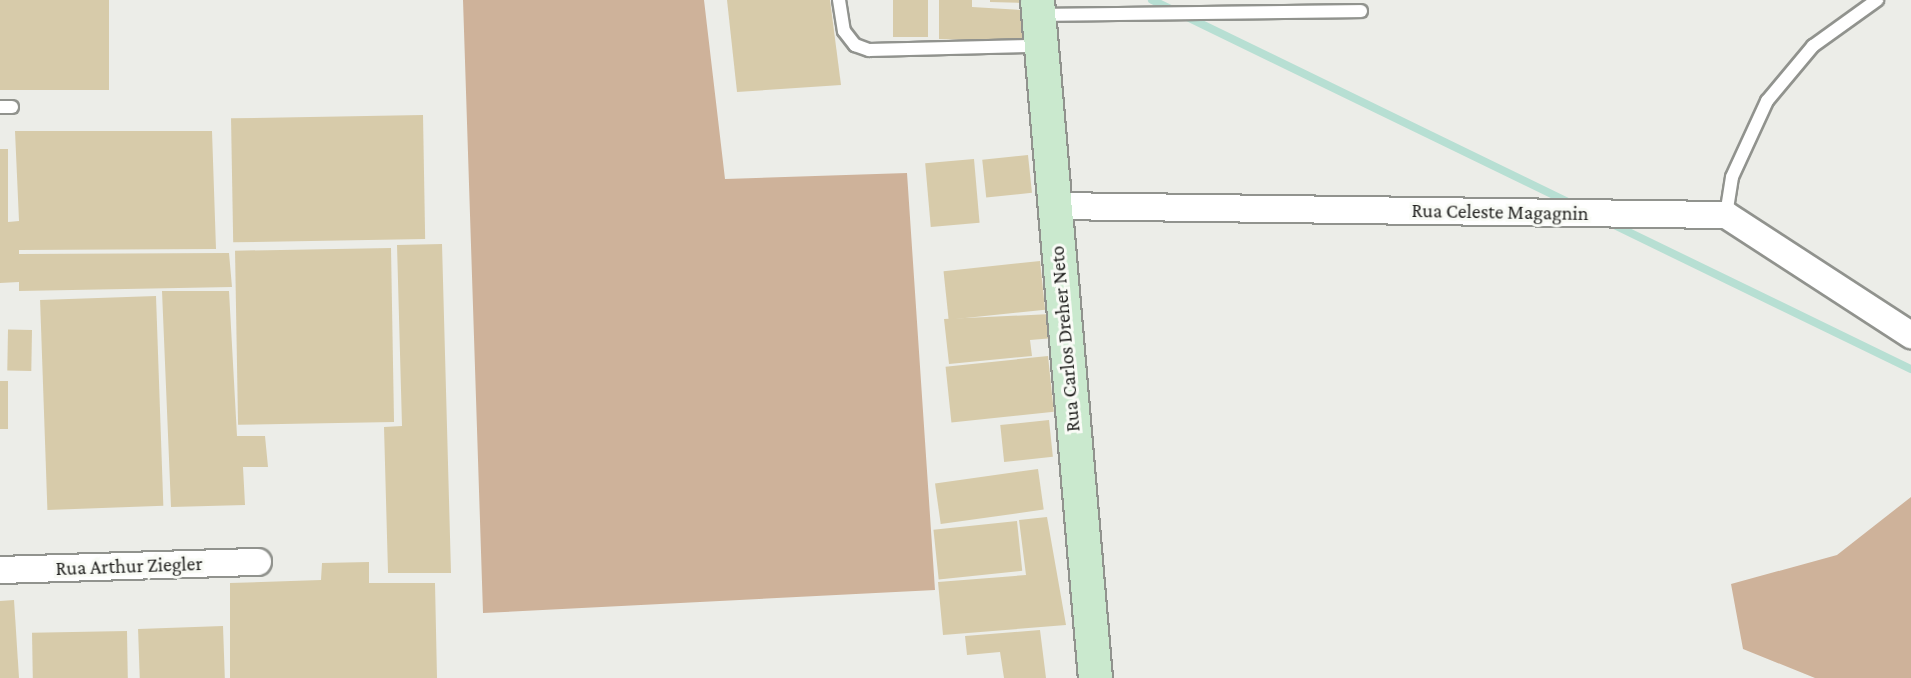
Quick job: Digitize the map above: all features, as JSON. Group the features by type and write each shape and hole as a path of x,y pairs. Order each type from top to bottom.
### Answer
{"main road":[{"name":"Rua Carlos Dreher Neto","path":"1037,20 1095,678"}],"street":[{"name":"Rua Celeste Magagnin","path":"1053,206 1726,215"},
{"path":"1726,215 1911,335"},
{"name":"Rua Arthur Ziegler","path":"0,570 258,562"}],"lane":[{"path":"839,0 844,31 855,45 869,50 1037,20 1360,11"},
{"path":"1726,215 1732,177 1767,101 1813,46 1877,0"}],"shaded area":[{"path":"463,0 704,0 725,179 907,173 935,590 483,613"},
{"path":"1911,497 1911,678 1815,678 1743,649 1731,584 1837,555"}],"building":[{"path":"0,0 109,0 109,90 0,90"},
{"path":"727,0 830,0 841,85 737,92"},
{"path":"893,0 928,0 928,37 893,37"},
{"path":"939,0 972,0 972,7 1022,10 1022,42 939,39"},
{"path":"990,0 1024,0 1024,3 990,2"},
{"path":"423,115 425,239 233,242 231,118"},
{"path":"15,131 212,131 216,249 19,250 19,254 229,253 232,287 19,291 19,282 0,283 0,149 8,149 8,222 19,221"},
{"path":"1028,155 1032,193 986,198 982,160"},
{"path":"974,159 980,223 931,227 925,163"},
{"path":"442,244 451,573 388,573 384,427 402,426 397,245"},
{"path":"391,248 394,422 238,425 235,251"},
{"path":"1040,261 1045,310 949,320 944,271"},
{"path":"162,291 229,291 237,436 265,436 268,467 243,467 245,505 171,507"},
{"path":"156,296 163,506 47,510 40,300"},
{"path":"1051,314 1054,338 1030,340 1032,356 949,364 944,319"},
{"path":"8,330 32,330 31,371 7,371"},
{"path":"1048,356 1054,412 951,422 946,367"},
{"path":"0,381 8,381 8,429 0,429"},
{"path":"1049,420 1053,457 1004,462 1000,425"},
{"path":"1038,469 1044,510 941,524 935,483"},
{"path":"1047,517 1066,625 943,635 938,582 1026,575 1019,520"},
{"path":"1017,521 1022,571 939,580 933,530"},
{"path":"369,562 369,583 435,583 437,678 230,678 230,583 321,580 322,563"},
{"path":"14,600 19,678 0,678 0,601"},
{"path":"223,626 225,678 140,678 138,629"},
{"path":"1040,630 1046,678 1004,678 1000,652 967,655 965,636"},
{"path":"127,631 128,678 33,678 32,633"}],"waterway":[{"path":"1152,0 1572,204"},
{"path":"1608,222 1911,369"}]}
